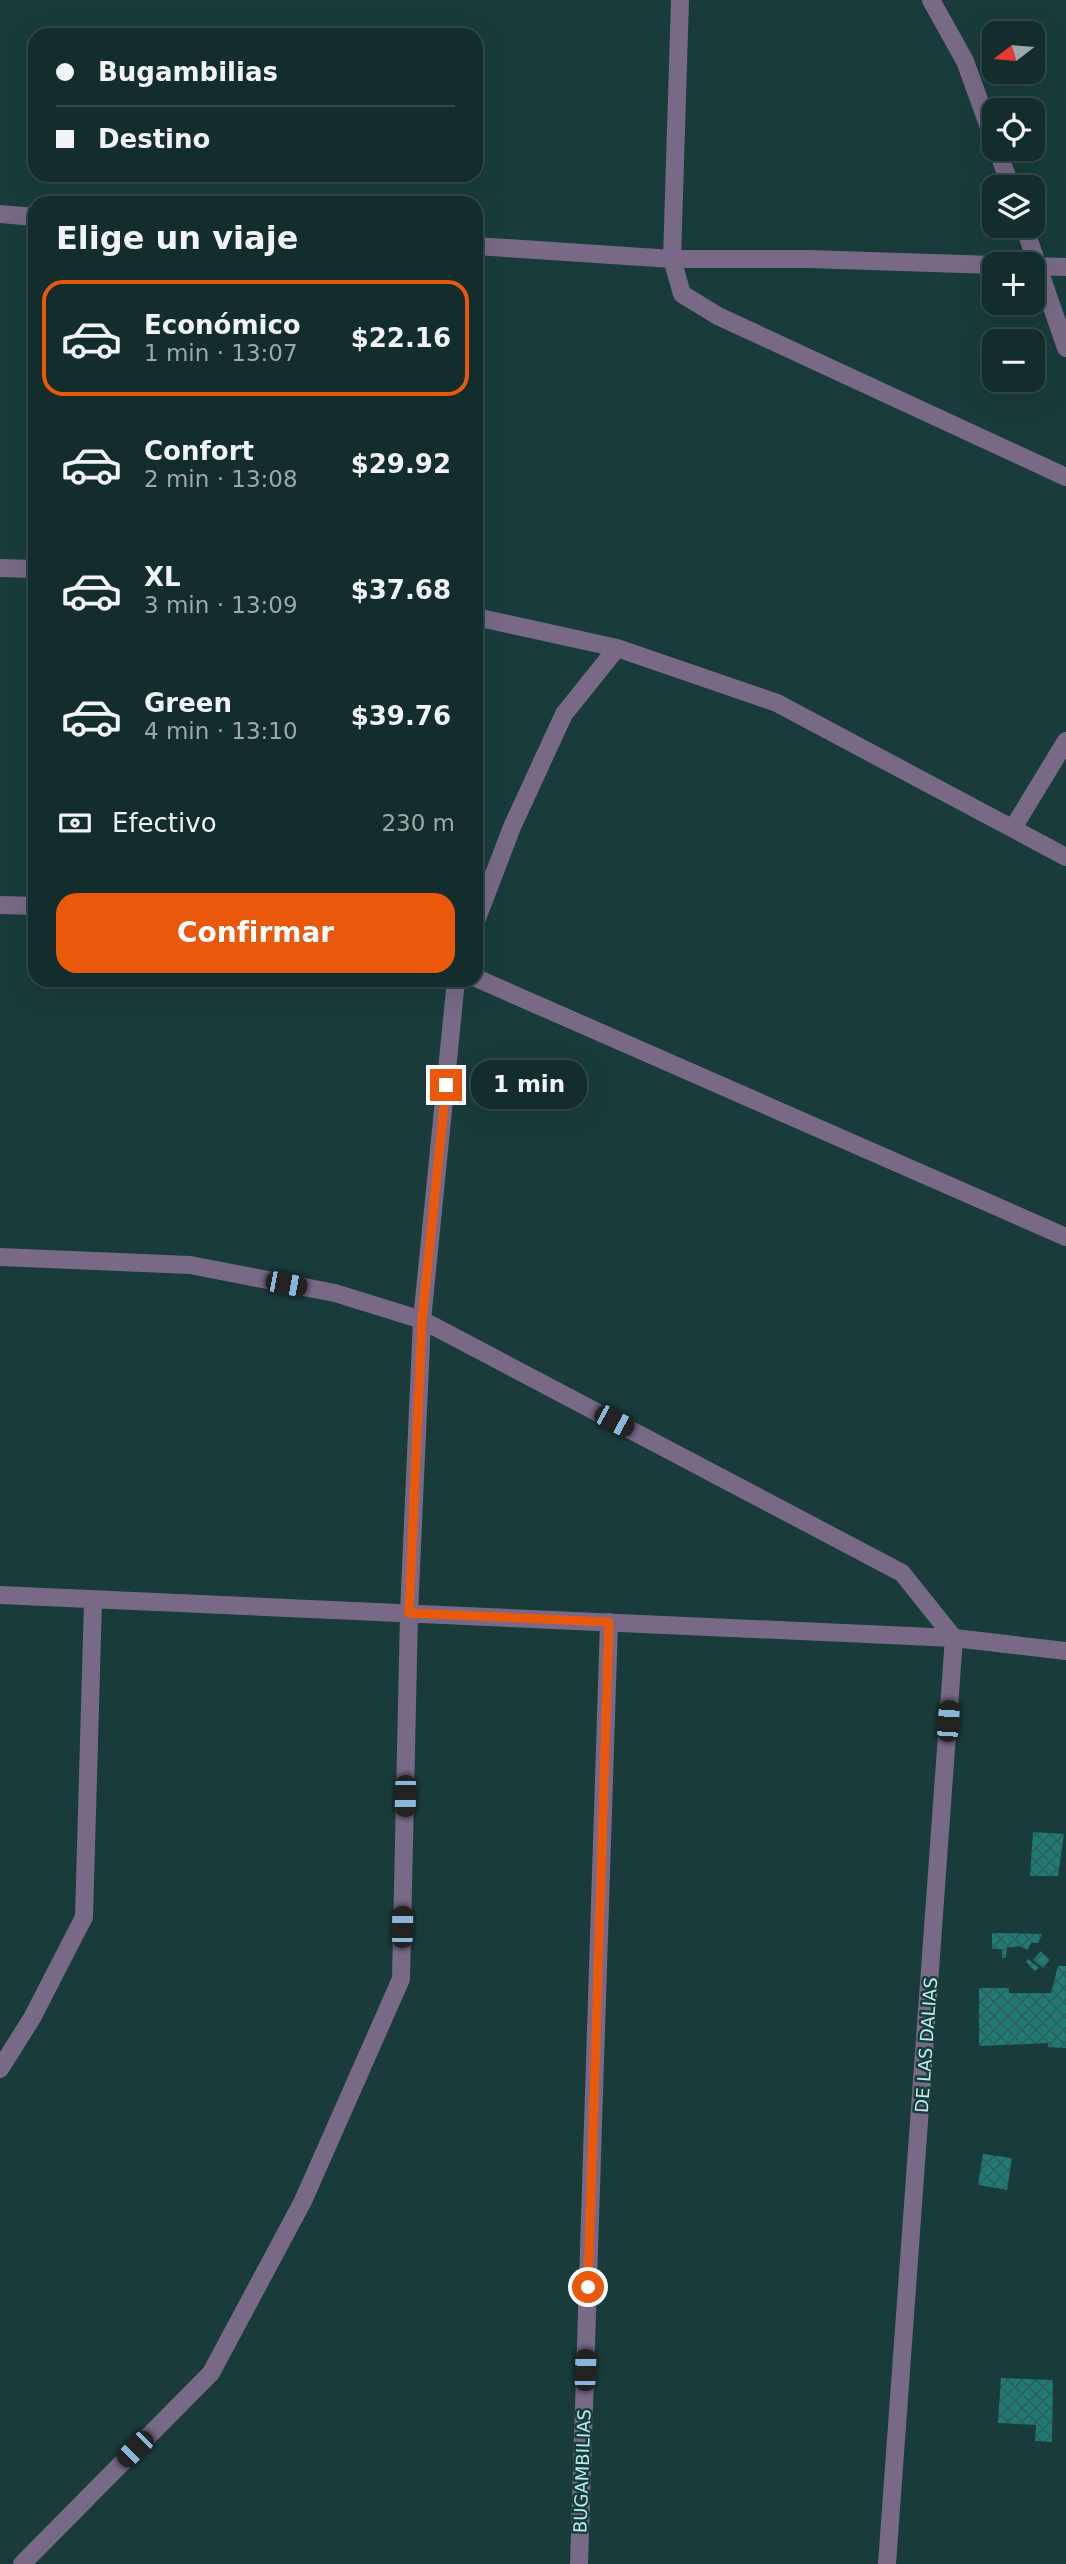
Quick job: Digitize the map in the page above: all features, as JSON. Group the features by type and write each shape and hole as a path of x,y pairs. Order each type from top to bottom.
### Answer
{"street":[{"path":"680,0 672,259 682,294 718,316 1066,477"},
{"path":"932,0 965,61 982,108"},
{"path":"0,214 28,216"},
{"path":"483,246 672,259 808,259 982,265"},
{"path":"1045,266 1066,267"},
{"path":"1045,291 1066,348"},
{"path":"0,568 28,569"},
{"path":"483,619 617,648 777,703 1066,857"},
{"path":"483,903 512,827 564,714 617,648"},
{"path":"1013,828 1066,741"},
{"path":"0,905 28,906"},
{"path":"483,981 1066,1237"},
{"path":"22,2564 211,2373 303,2201 401,1979 409,1613 422,1320 455,987"},
{"path":"0,1257 190,1265 335,1293 422,1320 902,1573 954,1638"},
{"path":"0,1595 954,1638 1066,1651"},
{"path":"0,2069 32,2018 84,1917 93,1601"},
{"name":"BUGAMBILIAS","path":"579,2564 609,1622"},
{"name":"DE LAS DALIAS","path":"887,2564 954,1638"}],"building":[{"path":"1033,1832 1064,1834 1058,1876 1030,1876"},
{"path":"992,1933 1042,1934 1038,1943 1031,1943 1027,1950 1019,1946 1007,1948 1006,1958 1002,1958 1002,1949 992,1949"},
{"path":"1041,1951 1050,1960 1043,1968 1033,1960"},
{"path":"1028,1959 1039,1968 1035,1971 1026,1962"},
{"path":"1058,1966 1066,1966 1066,2048 1048,2047 1048,2043 979,2046 979,1988 1009,1988 1009,1993 1051,1993"},
{"path":"983,2154 1012,2158 1007,2190 978,2185"},
{"path":"1001,2378 1053,2380 1052,2442 1035,2441 1036,2425 998,2423"}],"route":[{"path":"446,1085 422,1320 409,1613 609,1622 588,2287"}]}
